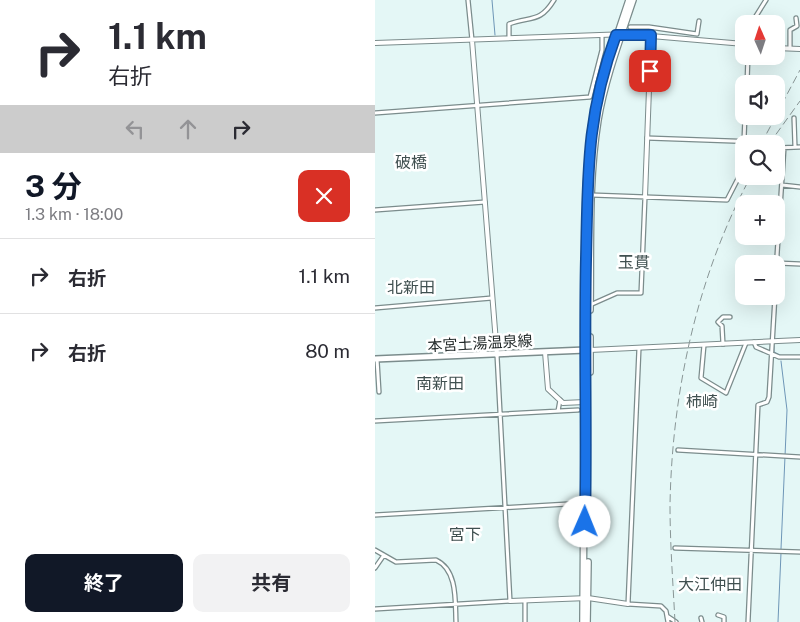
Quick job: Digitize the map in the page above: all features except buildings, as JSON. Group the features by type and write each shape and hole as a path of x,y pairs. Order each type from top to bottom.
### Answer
{"highway":[{"path":"587,622 585,598 585,402 590,305 592,195 601,106 629,0"},
{"path":"583,622 585,598 588,350 586,189 588,151 597,96 633,0"}],"main road":[{"name":"本宮土湯温泉線","path":"376,359 588,350"}],"street":[{"path":"468,0 497,355 510,601"},
{"path":"509,38 509,24 539,17 545,13 554,0"},
{"path":"757,15 766,0"},
{"path":"790,48 790,30 797,26 796,18"},
{"path":"630,27 697,34 699,21"},
{"path":"590,305 617,292 641,293 647,138 653,35 656,29"},
{"path":"375,43 653,35 735,43"},
{"path":"375,113 591,97 603,50 602,36"},
{"path":"785,48 800,49"},
{"path":"794,118 795,147"},
{"path":"647,138 735,143"},
{"path":"785,148 800,147"},
{"path":"592,195 727,200 735,184"},
{"path":"778,255 782,185 800,187"},
{"path":"375,210 485,202"},
{"path":"785,263 800,264"},
{"path":"375,308 492,298"},
{"path":"747,622 758,405 767,402 769,397 774,305"},
{"path":"723,344 722,326 718,322 723,317 730,317"},
{"path":"588,350 800,340"},
{"path":"754,342 756,347 770,354 779,357 800,358"},
{"path":"704,345 701,378 726,393 746,343"},
{"path":"628,604 639,348"},
{"path":"545,352 547,386 566,404 585,402"},
{"path":"376,359 379,392"},
{"path":"558,411 560,400"},
{"path":"375,421 578,410"},
{"path":"678,450 800,457"},
{"path":"375,515 585,503"},
{"path":"675,548 800,552"},
{"path":"375,550 396,562 438,561 453,581 456,622"},
{"path":"375,568 384,556"},
{"path":"375,609 585,598 661,606 668,622"},
{"path":"525,601 525,622"},
{"path":"718,614 724,618 724,622"},
{"path":"667,616 676,622"}],"waterway":[{"path":"492,0 495,35"},
{"path":"774,337 776,305"},
{"path":"774,346 774,352 780,355"},
{"path":"781,361 787,410 781,549"},
{"path":"778,622 781,553"}],"railway":[{"path":"785,98 800,70"},
{"path":"775,135 800,101"},
{"path":"766,135 771,125"},
{"path":"675,622 670,505 676,420 682,378 702,294 732,214 746,185"}],"district":[{"name":"破橋","path":"411,162"},
{"name":"玉貫","path":"634,262"},
{"name":"北新田","path":"411,287"},
{"name":"南新田","path":"440,383"},
{"name":"柿崎","path":"702,401"},
{"name":"宮下","path":"465,534"},
{"name":"大江仲田","path":"710,584"}],"route":[{"path":"585,522 586,189 591,129 603,73 616,35 651,35 650,71"}]}
